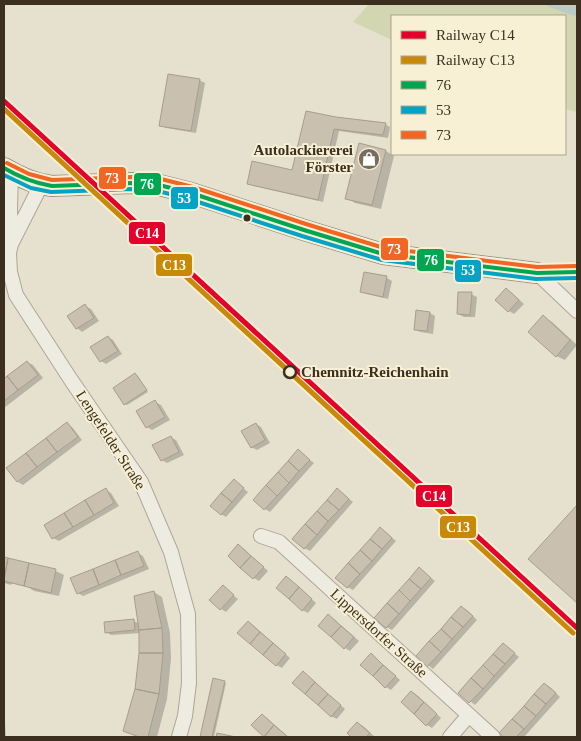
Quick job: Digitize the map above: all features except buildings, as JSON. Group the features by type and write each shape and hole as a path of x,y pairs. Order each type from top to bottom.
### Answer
{"main road":[{"path":"8,170 26,180 47,185 132,183 159,185 191,193 383,254 537,272"}],"street":[{"name":"Lengefelder Straße","path":"8,170 11,244 9,252 10,272 16,295 71,380 141,482 171,552 188,614 190,683 180,737"},
{"name":"Lengefelder Straße","path":"11,244 47,185"},
{"path":"537,272 577,311"},
{"name":"Lippersdorfer Straße","path":"261,536 279,542 493,737"},
{"path":"450,737 469,716"}],"green space":[{"path":"369,4 577,4 577,112 566,109 566,15 391,15 391,40 353,22"}],"shaded area":[{"path":"542,4 577,4 577,16 571,15"}],"rail line":[{"name":"C14","path":"4,101 577,628"},
{"name":"C13","path":"4,109 573,633"}],"transit line":[{"name":"73","path":"7,163 29,174 52,180 132,177 161,179 193,187 384,248 537,267 577,266"},
{"name":"76","path":"4,168 27,179 52,186 132,183 159,185 191,193 383,254 537,273 577,272"},
{"name":"53","path":"4,175 31,188 51,192 132,189 158,191 382,260 536,279 577,278"}],"place":[{"name":"Autolackiererei Förster","path":"369,159"},
{"name":"Chemnitz-Reichenhain","path":"290,372"}]}
